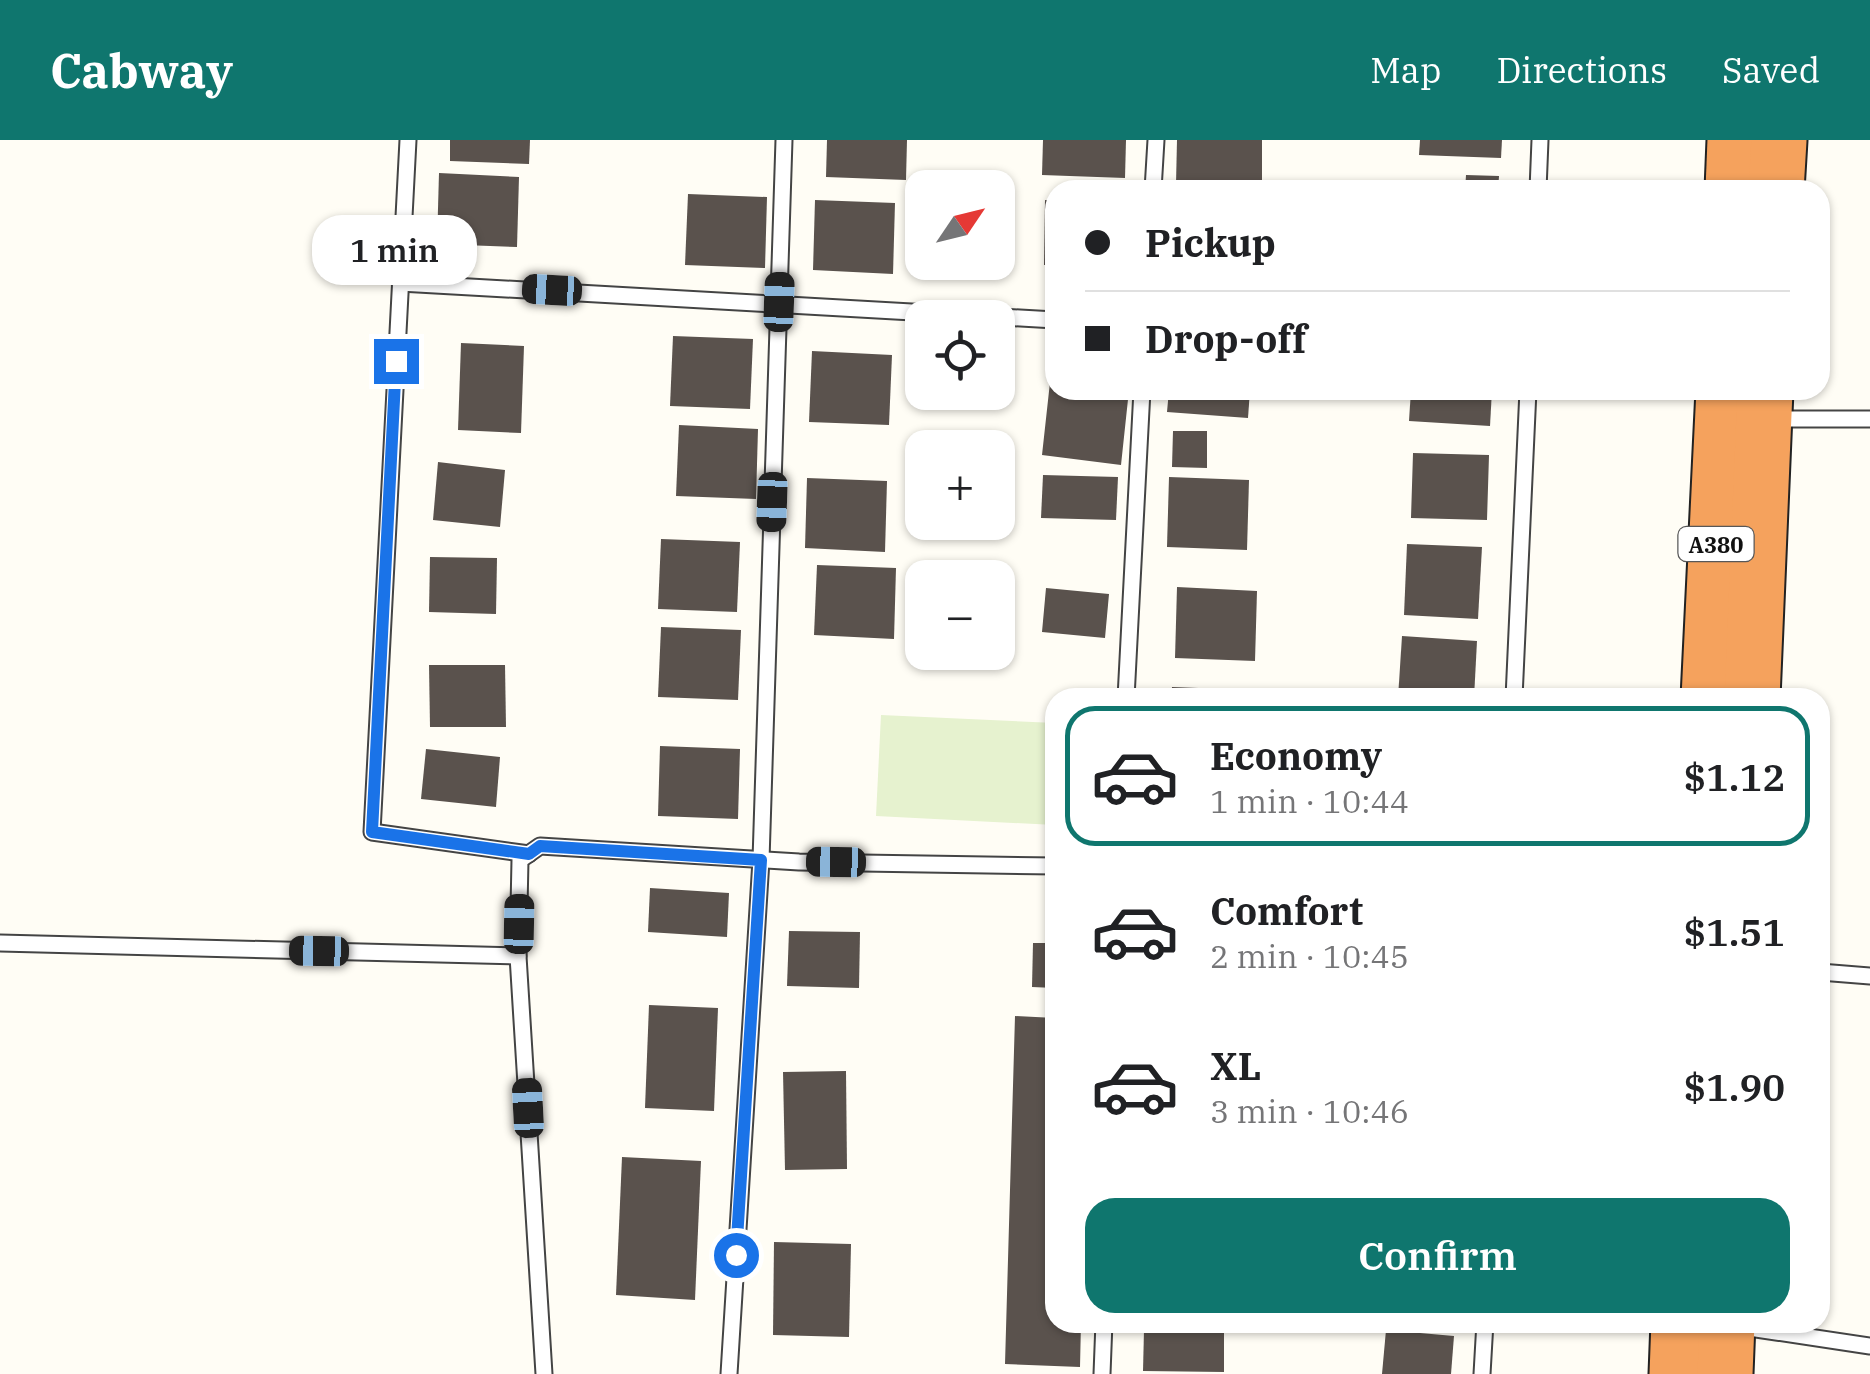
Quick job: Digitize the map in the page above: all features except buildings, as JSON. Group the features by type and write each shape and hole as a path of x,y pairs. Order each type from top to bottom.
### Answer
{"highway":[{"path":"1734,180 1736,140"},
{"path":"1777,180 1779,140"},
{"name":"A380","path":"1710,688 1750,400"},
{"name":"A380","path":"1750,400 1752,688"},
{"path":"1677,1374 1715,1336"}],"lane":[{"path":"408,140 372,832 529,854"},
{"path":"729,1374 761,860 784,140"},
{"path":"1154,180 1156,140"},
{"path":"1538,180 1540,140"},
{"path":"400,282 1045,319"},
{"path":"1127,688 1141,400"},
{"path":"1514,688 1528,400"},
{"path":"1750,400 1870,420"},
{"path":"544,1374 518,956 520,860 540,846 761,860 1045,866"},
{"path":"0,943 518,956"},
{"path":"1830,973 1870,976"},
{"path":"1102,1374 1104,1333"},
{"path":"1482,1374 1484,1333"},
{"path":"1715,1336 1870,1346"}],"green space":[{"path":"881,715 1045,723 1045,824 876,816"}],"route":[{"path":"396,361 372,832 529,854 540,846 761,860 736,1255"}]}
